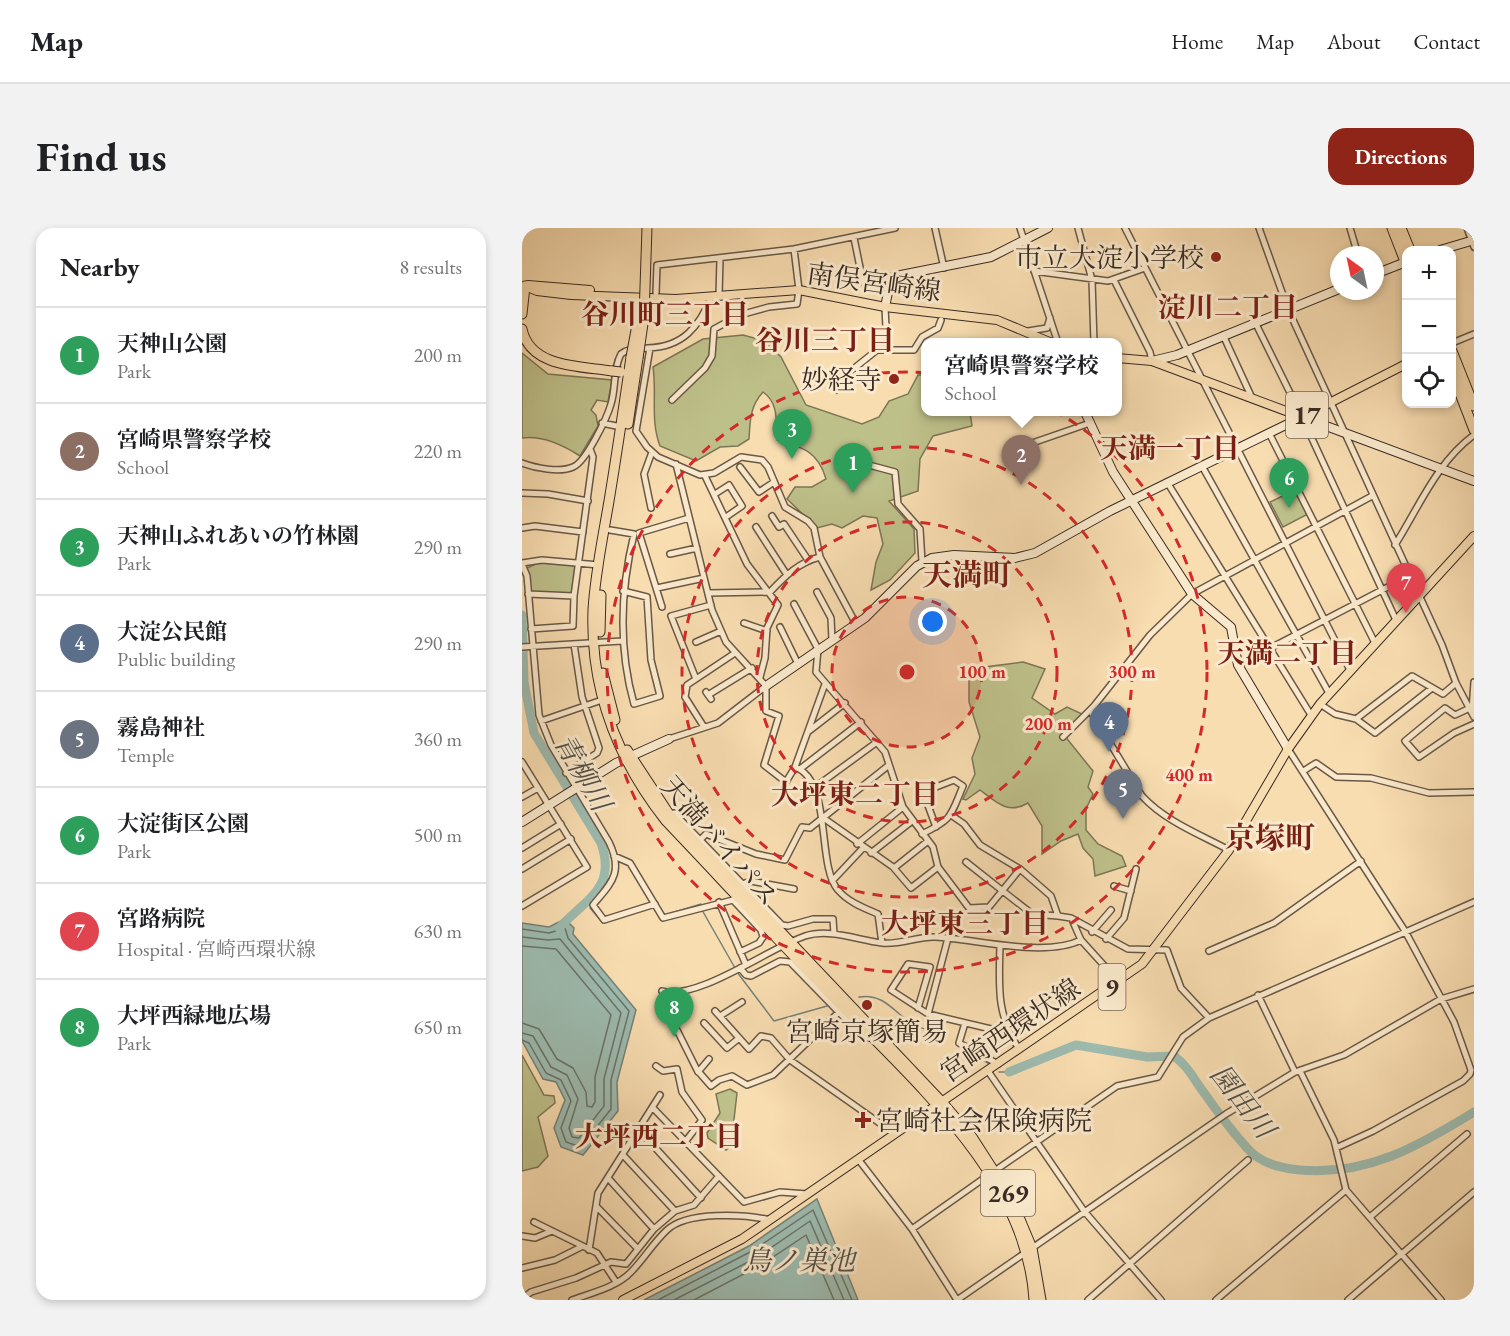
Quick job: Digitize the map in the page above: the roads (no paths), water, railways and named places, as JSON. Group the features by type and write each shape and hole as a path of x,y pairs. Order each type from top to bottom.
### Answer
{"highway":[{"name":"天満バイパス","path":"635,358 642,228"},
{"name":"天満バイパス","path":"647,228 645,306 635,358 624,376 610,530 601,588 597,643 608,697 628,757 669,814 872,1038 939,1104"},
{"path":"1392,228 1402,253"},
{"path":"1401,228 1408,246"},
{"path":"522,314 523,288"},
{"path":"522,328 525,340 542,357 624,376"},
{"path":"522,342 534,357 550,366 624,376"},
{"path":"1453,354 1474,406"},
{"name":"天満バイパス","path":"624,376 621,427 593,609 602,700 650,801 666,821 735,898 786,943 939,1104"},
{"path":"1456,384 1474,430"},
{"name":"269","path":"939,1104 993,1172 1028,1251 1041,1300"},
{"name":"269","path":"1028,1251 1034,1300"}],"main road":[{"name":"南俣宮崎線","path":"523,288 656,293 686,297"},
{"name":"南俣宮崎線","path":"523,288 590,297 686,297 799,290 885,306 997,320 1043,338"},
{"name":"17","path":"1122,358 1152,361 1302,417 1402,366"},
{"name":"宮崎西環状線","path":"623,1300 742,1239 1119,982 1154,950 1229,850 1288,748 1311,715 1474,536"}],"street":[{"path":"656,293 657,265 794,249 895,228"},
{"path":"934,228 944,268"},
{"path":"1020,228 1057,338"},
{"path":"854,238 863,282 991,257 1048,228"},
{"path":"1078,228 1092,280 1094,338"},
{"path":"1125,228 1350,670"},
{"path":"1259,228 1287,309 1456,683 1472,712"},
{"path":"1350,228 1355,246"},
{"path":"1456,246 1473,242 1467,228"},
{"path":"672,400 705,368 712,356 714,330 740,315 769,307 797,304 799,290 794,249"},
{"path":"522,463 541,468 570,468 577,465 590,449 611,405 619,358 626,350 672,345 688,336 715,296 720,258"},
{"path":"1384,271 1402,264"},
{"path":"1034,271 1092,280 1114,280 1145,268"},
{"path":"887,349 885,306 891,278"},
{"path":"1114,280 1150,352 1152,361 1187,350 1330,292"},
{"path":"1026,331 1042,331 1047,328 1050,316"},
{"path":"921,338 938,328 941,320"},
{"path":"1255,322 1302,417 1344,512 1396,620"},
{"path":"1456,341 1474,334"},
{"path":"1223,336 1252,398"},
{"path":"836,390 867,357 877,350 914,350 921,339"},
{"path":"650,348 636,431 652,452 705,476 747,564 760,584 770,592 779,608 767,631 765,658 760,677"},
{"path":"1087,416 1100,447 1192,594 1231,627 1238,665 1405,931 1454,1022 1472,1076 1410,1111 1336,1148"},
{"path":"522,822 628,757 669,739 718,723 766,686 873,611 922,562 941,555 1023,557 1048,547 1167,482 1302,417 1474,481"},
{"path":"602,423 621,427"},
{"path":"1012,450 1090,423"},
{"path":"1269,433 1375,643"},
{"path":"1395,545 1440,468 1457,448 1474,435"},
{"path":"531,629 573,626 574,596 593,457 590,449"},
{"path":"651,508 644,474 652,452"},
{"path":"705,476 746,457 762,460 768,467 784,507 808,521 814,528 820,557 856,624"},
{"path":"854,461 896,472 898,504 920,529 922,562"},
{"path":"676,464 711,605 721,632 735,652 766,686 766,711 779,716 764,765 786,782 797,768 861,722"},
{"path":"1202,466 1329,693"},
{"path":"740,467 759,492 774,482"},
{"path":"1167,482 1311,715"},
{"path":"715,494 729,485 742,506 726,517"},
{"path":"522,493 549,494 588,501"},
{"path":"1063,737 1090,710 1150,635 1192,594 1372,496"},
{"path":"772,516 779,527 784,524 807,560"},
{"path":"662,607 639,533 689,518"},
{"path":"522,528 535,526 583,532"},
{"path":"756,527 787,575"},
{"path":"610,530 634,534 623,591 622,641 634,704 660,696 651,660 647,597 623,591"},
{"path":"670,554 697,548"},
{"path":"708,593 770,592 807,560 820,557"},
{"path":"599,565 542,560 522,563 527,576 541,721 574,789 609,842 614,856 613,880 604,894 594,903 597,911 604,920 655,904"},
{"path":"1238,665 1354,602 1409,576"},
{"path":"657,588 704,578"},
{"path":"817,592 831,618 832,640"},
{"path":"528,594 574,596"},
{"path":"794,604 818,649 816,672 861,722 888,758 903,807 933,847 938,867 969,908 989,907 1020,869"},
{"path":"696,679 672,616 711,605"},
{"path":"744,623 767,631"},
{"path":"780,627 798,664"},
{"path":"696,642 721,632"},
{"path":"522,647 622,641"},
{"path":"566,773 599,751 585,707 574,644"},
{"path":"704,727 684,697 687,685 735,652"},
{"path":"708,696 752,668"},
{"path":"1356,719 1412,676 1443,694 1456,683"},
{"path":"1472,712 1474,682"},
{"path":"797,768 825,684"},
{"path":"1320,704 1335,714 1356,719 1375,733 1432,688"},
{"path":"541,721 602,700"},
{"path":"808,732 845,703"},
{"path":"1472,712 1455,715 1445,708 1405,741 1419,757 1454,733 1474,724"},
{"path":"1090,710 1142,796 1150,805 1171,820 1229,850"},
{"path":"814,788 877,742"},
{"path":"522,762 587,867 522,906"},
{"path":"1305,770 1316,763 1336,777 1371,778 1429,793 1474,792"},
{"path":"701,839 706,834 756,854 785,860 800,829 810,828 889,765"},
{"path":"797,768 814,788 822,817 832,881 845,896 878,914 882,943"},
{"path":"922,834 936,827 949,819 963,786 954,780 923,792 936,827"},
{"path":"522,797 538,788"},
{"path":"832,881 860,846 903,807"},
{"path":"669,814 674,813 701,839 782,925 788,926 813,919 833,919 834,934"},
{"path":"951,815 964,824 980,845 1020,869 1051,896 1058,916"},
{"path":"822,817 894,868 911,888 938,867"},
{"path":"871,853 912,821"},
{"path":"522,848 561,824"},
{"path":"522,869 571,839"},
{"path":"894,868 928,841"},
{"path":"614,856 630,863 663,918 735,898 761,930 763,937 759,943 740,952"},
{"path":"1209,951 1274,923 1361,861"},
{"path":"966,862 1032,914 1058,916 1073,921 1128,949 1167,950 1170,953 1180,988 1209,1018"},
{"path":"1106,939 1124,918 1136,869"},
{"path":"742,884 751,881 794,889"},
{"path":"1114,886 1131,891"},
{"path":"718,902 740,952 739,968 746,975 751,976 785,960 863,1037 872,1038"},
{"path":"912,1229 1117,1086 1158,1077 1183,1038 1209,1018 1474,902"},
{"path":"1092,932 1111,910"},
{"path":"1073,921 1081,940 1119,982"},
{"path":"662,991 673,993 696,988 786,943 812,934 834,934 882,943 908,943 932,937 1000,945 1044,946 1081,940"},
{"path":"928,1014 948,938"},
{"path":"1000,945 999,998 1008,1032 1019,1049"},
{"path":"918,1008 930,967 914,963 908,964 891,990 918,1008 928,1014 1008,1032"},
{"path":"858,1159 912,1229 957,1300 1219,1118 1298,1072 1344,1055 1442,999 1474,989"},
{"path":"1258,995 1298,1072 1323,1113 1336,1148 1346,1190 1441,1300"},
{"path":"720,1016 742,1002"},
{"path":"715,1011 749,1049 761,1036 771,1038 790,1060 895,1134"},
{"path":"676,1028 698,1072 711,1086 718,1080 732,1076 747,1085 773,1075 839,1012"},
{"path":"704,1023 727,1048 738,1039"},
{"path":"965,1023 959,1042 998,1064"},
{"path":"698,1072 709,1059"},
{"path":"656,1066 663,1071 677,1069 682,1092 702,1120 685,1142"},
{"path":"988,1071 1084,1211 1161,1300"},
{"path":"589,1250 598,1193 660,1095"},
{"path":"653,1108 744,1202 780,1192 808,1194"},
{"path":"639,1130 700,1198"},
{"path":"1370,1217 1467,1134"},
{"path":"623,1155 675,1210"},
{"path":"1088,1300 1248,1160"},
{"path":"522,1299 531,1292 576,1278 605,1264 611,1262 626,1264 654,1229 675,1210 694,1204 719,1176"},
{"path":"608,1178 654,1229"},
{"path":"1216,1300 1346,1190"},
{"path":"1348,1300 1474,1192"},
{"path":"597,1207 637,1248"},
{"path":"572,1300 616,1282 630,1273 647,1250 668,1228 686,1218 717,1216 770,1220"},
{"path":"534,1222 597,1253 616,1282"},
{"path":"522,1236 535,1238 552,1231"},
{"path":"522,1268 555,1260 581,1247"}],"water":[{"path":"565,919 574,928 573,934 636,1010 617,1082 618,1111 583,1155 561,1147 554,1128 565,1100 556,1082 543,1079 522,1041 522,923 549,927"},
{"name":"鳥ノ巣池","path":"817,1199 858,1300 644,1300 749,1246"}],"waterway":[{"name":"青柳川","path":"522,615 524,682 534,733 601,843 605,858 605,871 596,892 559,928"},
{"path":"668,914 701,904"},
{"path":"590,908 603,923 626,916"},
{"path":"702,910 735,968"},
{"path":"737,972 774,1021 827,1006"},
{"path":"859,997 867,996 881,1000 912,1024 940,1035"},
{"name":"園田川","path":"1009,1072 1076,1045 1147,1057 1174,1056 1188,1069 1225,1122 1253,1153 1272,1164 1300,1170 1324,1171 1348,1168 1392,1156 1474,1112"},
{"path":"969,1052 988,1063"},
{"path":"999,1072 1009,1072"}],"place":[{"name":"市立大淀小学校","path":"1216,257"},
{"name":"妙経寺","path":"894,379"},
{"name":"天神山ふれあいの竹林園","path":"792,459"},
{"name":"宮崎県警察学校","path":"1021,485"},
{"name":"天神山公園","path":"853,493"},
{"name":"大淀街区公園","path":"1289,508"},
{"name":"宮路病院","path":"1406,613"},
{"name":"大淀公民館","path":"1109,752"},
{"name":"霧島神社","path":"1123,819"},
{"name":"宮崎京塚簡易","path":"867,1005"},
{"name":"大坪西緑地広場","path":"674,1037"},
{"name":"宮崎社会保険病院","path":"863,1120"}],"district":[{"name":"淀川二丁目","path":"1228,307"},
{"name":"谷川町三丁目","path":"665,314"},
{"name":"谷川三丁目","path":"825,340"},
{"name":"天満一丁目","path":"1170,448"},
{"name":"天満町","path":"967,574"},
{"name":"天満二丁目","path":"1287,653"},
{"name":"大坪東二丁目","path":"855,794"},
{"name":"京塚町","path":"1270,837"},
{"name":"大坪東三丁目","path":"965,923"},
{"name":"大坪西二丁目","path":"659,1136"}]}
